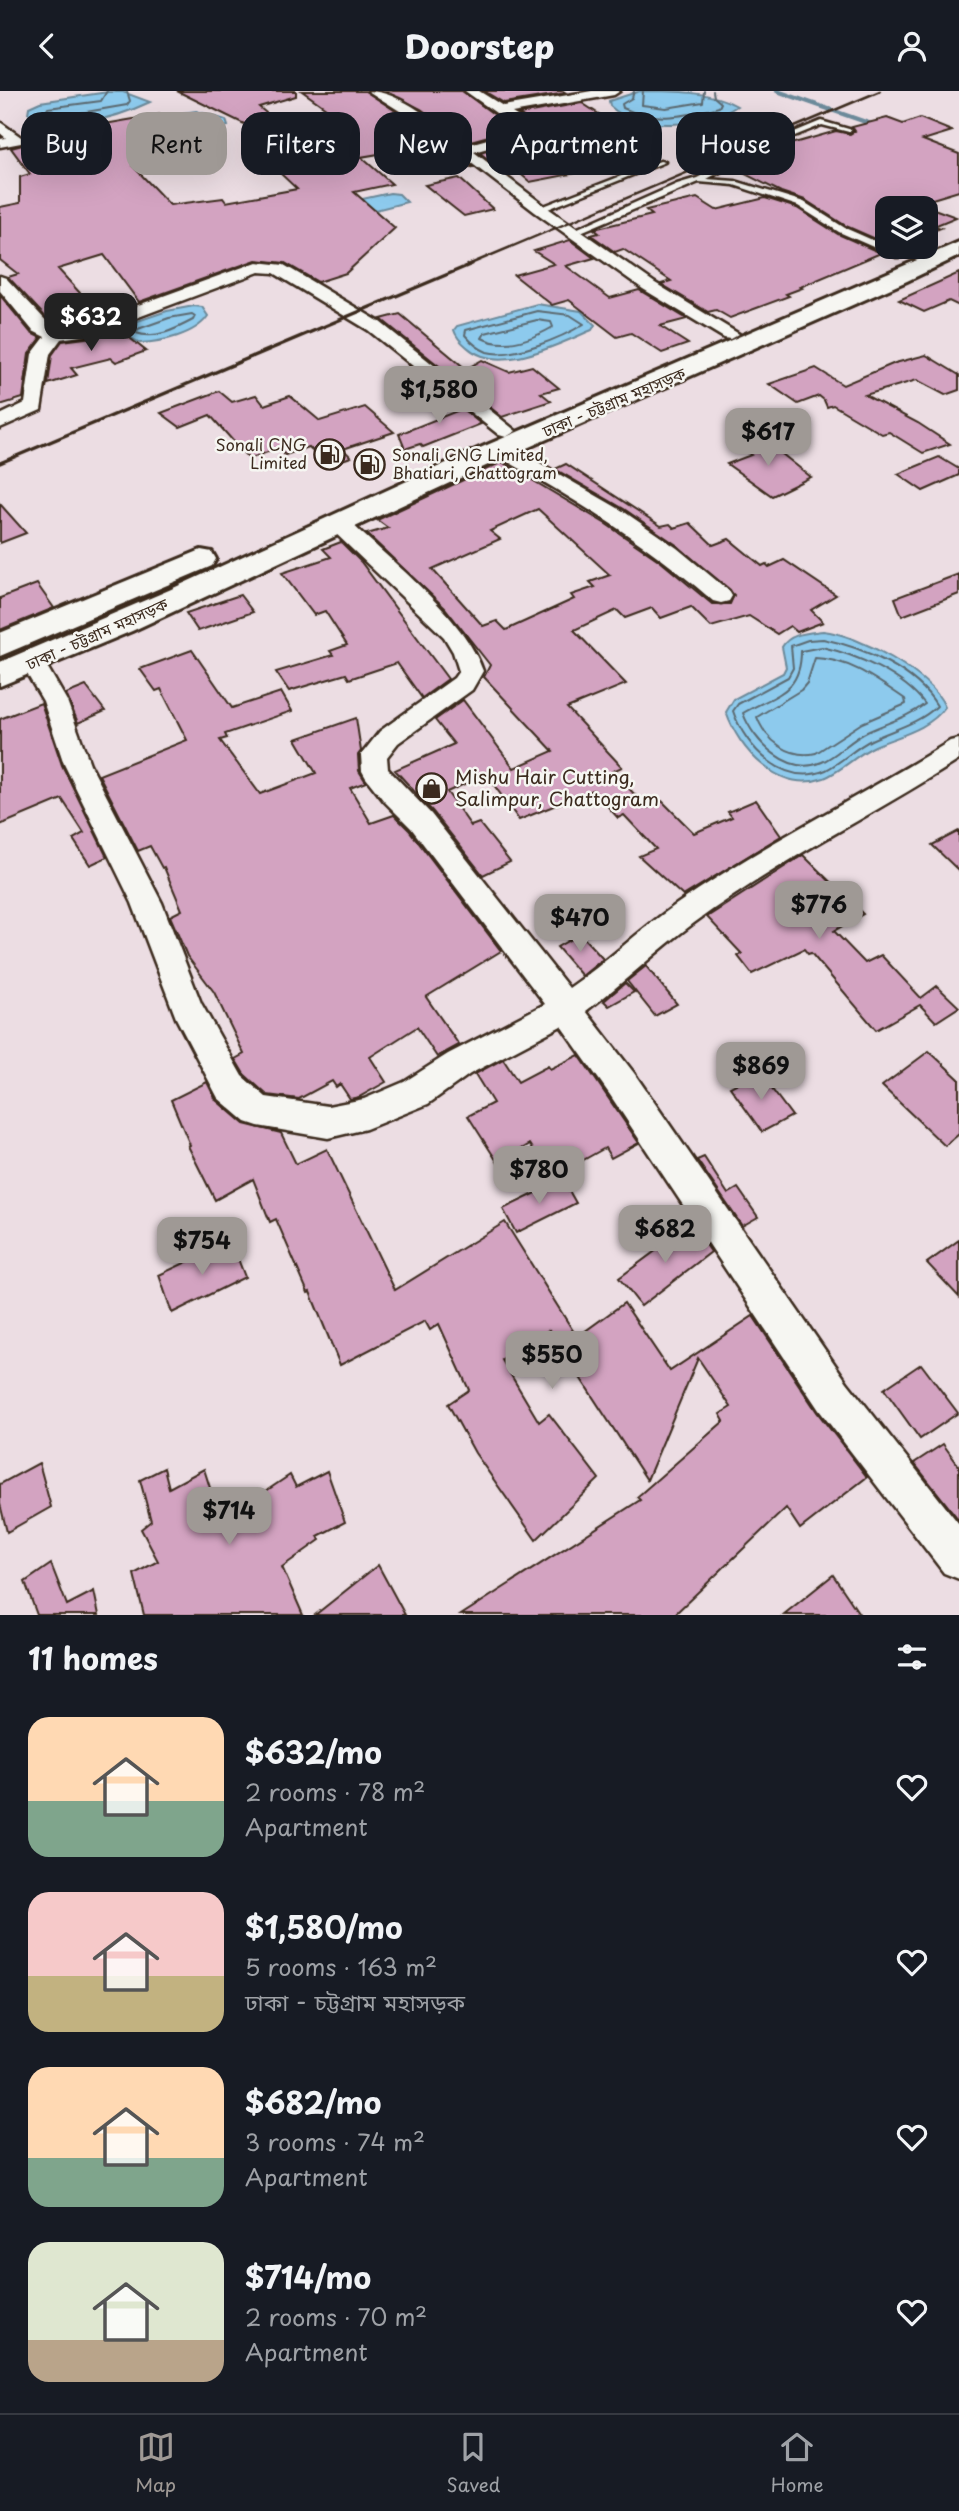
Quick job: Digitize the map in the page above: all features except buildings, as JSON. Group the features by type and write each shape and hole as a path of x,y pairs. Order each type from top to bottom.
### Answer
{"highway":[{"path":"938,237 959,227"},
{"name":"ঢাকা - চট্টগ্রাম মহাসড়ক","path":"0,645 815,315 959,247"},
{"name":"ঢাকা - চট্টগ্রাম মহাসড়ক","path":"0,675 339,524 503,441 891,259"}],"street":[{"path":"374,91 410,112"},
{"path":"471,91 527,128 530,133 472,149"},
{"path":"499,111 614,91"},
{"path":"0,126 16,140 0,143"},
{"path":"472,156 540,209 649,286 730,334"},
{"path":"0,281 29,319 47,332 57,333 87,330 121,319 257,267 278,268 374,325 503,441 669,551 721,596"},
{"path":"0,422 34,406 41,354 57,333"},
{"path":"339,524 452,632 465,652 471,671 463,684 389,737 374,755 375,771 393,794 421,821 566,1008 622,1084 833,1396 959,1558"},
{"path":"32,662 55,701 77,764 147,903 187,1008 230,1087 258,1111 328,1122 366,1114 416,1093 471,1057 566,1008 601,983 683,915 765,861 879,798 959,747"}],"lane":[{"path":"573,232 698,180 774,141 821,123 849,130"},
{"path":"540,209 628,175"},
{"path":"698,180 734,183 801,204 842,230 875,240"}],"water":[{"path":"640,91 678,92 716,97 737,106 726,112 676,112 676,124 672,124 662,123 662,112 618,112 610,106 609,101"},
{"path":"123,92 150,102 112,116 112,112 28,112 29,107 40,102"},
{"path":"390,193 399,194 407,202 368,212 353,201"},
{"path":"537,304 581,311 595,325 592,330 529,355 495,359 480,355 467,347 454,330 457,326"},
{"path":"202,307 208,316 186,333 140,343 129,337 126,331 129,324 167,311"},
{"path":"823,631 855,639 910,669 937,694 945,707 931,721 868,749 831,775 807,781 792,780 777,774 751,754 740,741 726,712 734,699 783,673 786,667 782,647 785,642 800,635"}],"waterway":[{"path":"777,91 880,127"}],"railway":[{"path":"468,265 880,91"},
{"path":"0,463 472,264"}],"place":[{"name":"Sonali CNG Limited","path":"330,454"},
{"name":"Sonali CNG Limited, Bhatiari, Chattogram","path":"369,464"},
{"name":"Mishu Hair Cutting, Salimpur, Chattogram","path":"432,788"}]}
